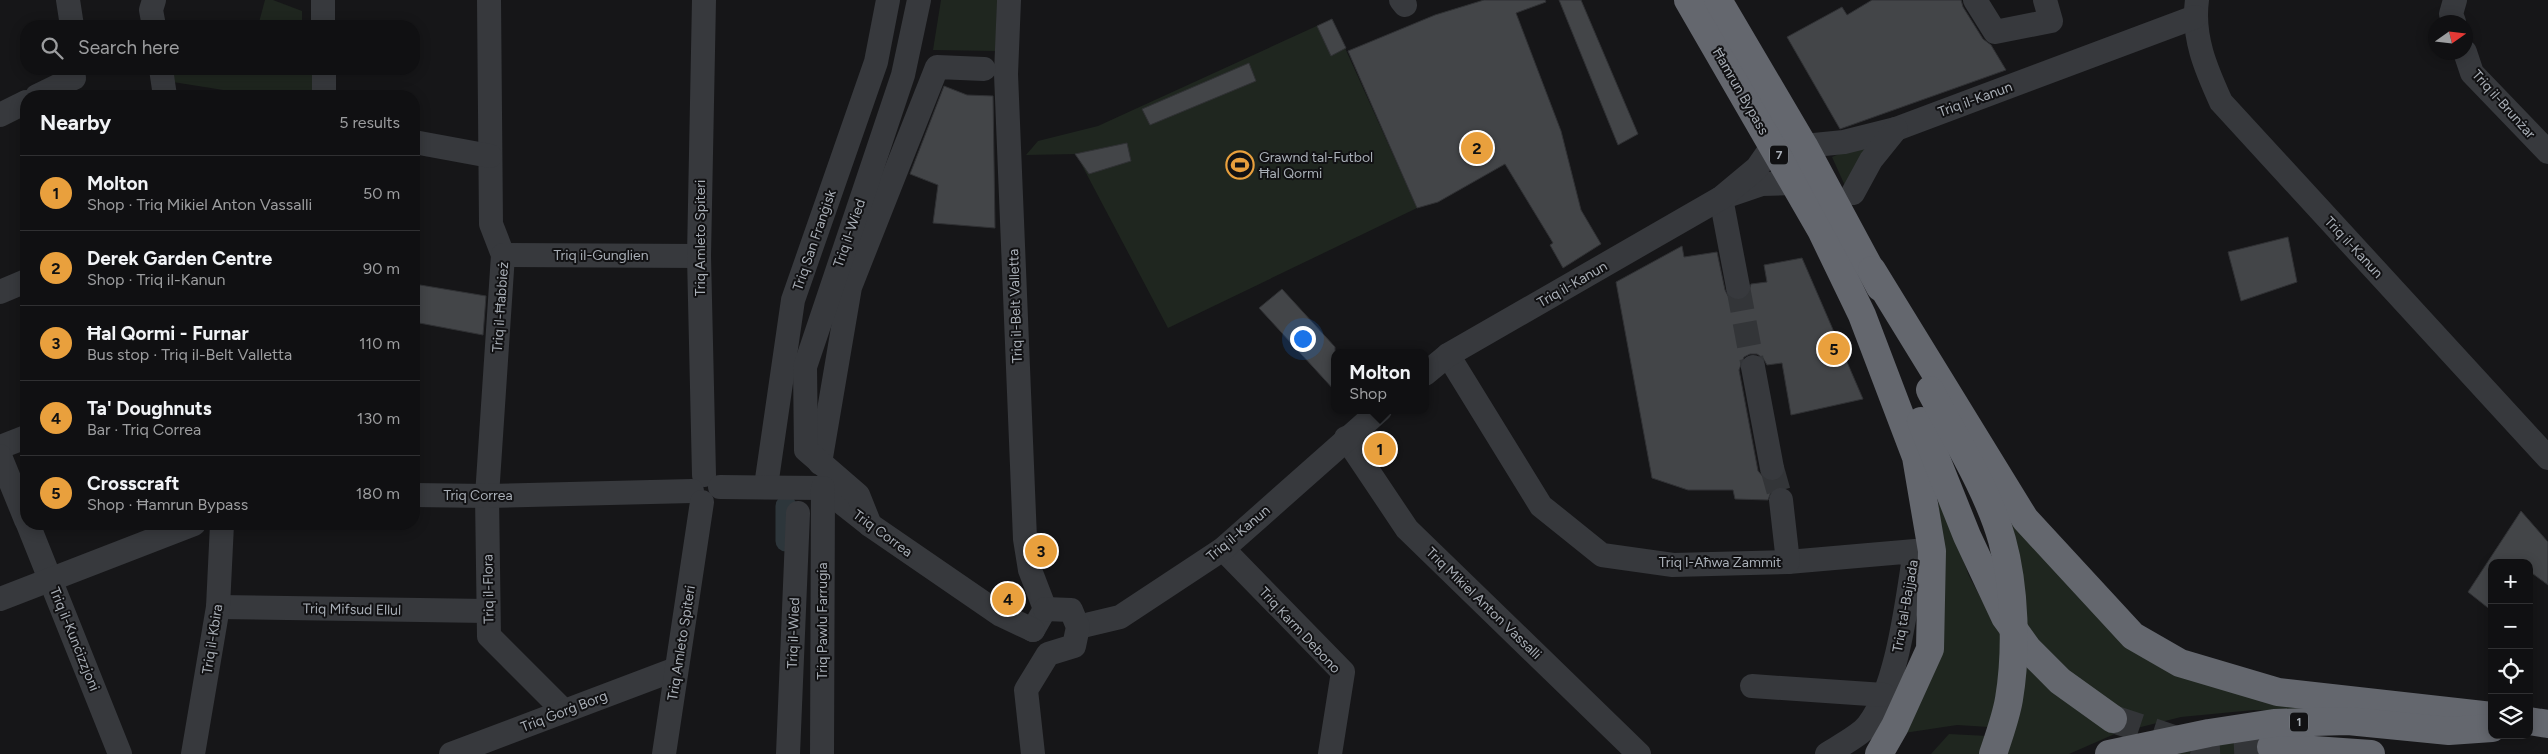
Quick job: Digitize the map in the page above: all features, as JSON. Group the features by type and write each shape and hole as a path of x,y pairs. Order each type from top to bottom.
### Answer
{"highway":[{"name":"Ħamrun Bypass","path":"1688,0 1821,230 1862,315"},
{"name":"Ħamrun Bypass","path":"1718,0 1804,146 1872,270"},
{"path":"1821,230 1848,315 1902,448 1915,552"},
{"path":"1872,270 1930,390 1978,480 2002,540 2015,647 2009,701 1994,754"},
{"path":"1872,270 2024,519 2132,636 2180,663 2232,680 2278,692 2488,716"},
{"path":"1862,315 1908,387 1967,536 2005,617 2028,649 2060,681 2112,719"},
{"path":"1862,315 1916,457 1932,551 1930,649 1895,726 1879,754"},
{"name":"1","path":"2110,754 2209,733 2274,723 2348,721 2449,731 2488,728"},
{"path":"2533,722 2548,725"},
{"path":"2533,726 2548,725"},
{"path":"2271,747 2371,754"}],"street":[{"path":"68,0 71,20"},
{"path":"153,20 151,10 154,0"},
{"path":"323,0 323,20"},
{"name":"Triq il-Ħabbież","path":"487,496 504,255 491,224 489,0"},
{"name":"Triq Amleto Spiteri","path":"664,754 704,489 699,256 704,0"},
{"name":"Triq San Franġisk","path":"766,486 793,300 876,62 888,0"},
{"name":"Triq il-Wied","path":"870,525 858,495 806,450 805,367 902,75 919,0"},
{"name":"Triq il-Belt Valletta","path":"1009,0 1006,74 1025,539 1030,570 1044,609"},
{"path":"1975,0 1995,32 2051,21 2045,0"},
{"path":"2451,15 2455,0"},
{"name":"Triq il-Kanun","path":"1804,146 1844,142 1896,128 2196,9 2202,61 2221,102 2548,458"},
{"name":"Triq il-Brunżar","path":"2468,60 2472,73 2548,152"},
{"name":"Triq il-Wied","path":"820,463 850,287 937,67 984,69"},
{"path":"162,75 164,90"},
{"path":"324,75 324,90"},
{"path":"53,90 76,81"},
{"path":"0,115 20,105"},
{"path":"1853,193 1872,160 1896,128"},
{"path":"420,143 490,156"},
{"name":"Triq il-Kanun","path":"1429,371 1448,355 1721,198 1757,168 1773,145"},
{"name":"Triq il-Kanun","path":"1721,198 1762,184 1795,183"},
{"path":"1721,198 1738,286"},
{"name":"Triq il-Gunglien","path":"504,255 699,256"},
{"path":"0,292 20,284"},
{"name":"Triq l-Aħwa Zammit","path":"1448,355 1541,506 1602,555 1673,565 1788,562 1915,552"},
{"path":"1753,366 1772,468"},
{"name":"Triq il-Kanun","path":"1078,627 1120,617 1223,548 1375,414"},
{"name":"Triq Mikiel Anton Vassalli","path":"1346,438 1407,529 1640,754"},
{"path":"0,447 20,439"},
{"path":"0,456 20,505"},
{"name":"Triq Correa","path":"420,495 487,496 766,486 823,488 870,525 1001,615 1033,630"},
{"name":"Triq Pawlu Farrugia","path":"822,754 823,488"},
{"name":"Triq il-Flora","path":"487,496 487,611 489,636 564,711"},
{"path":"1781,500 1788,562"},
{"name":"Triq il-Wied","path":"788,754 798,513"},
{"name":"Triq il-Kunċizzjoni","path":"30,530 120,754"},
{"path":"0,599 51,581 179,530"},
{"name":"Triq il-Kbira","path":"193,754 218,607 222,530"},
{"name":"Triq Karm Debono","path":"1223,548 1343,672 1330,754"},
{"name":"Triq tal-Bajjada","path":"1827,754 1868,726 1884,695 1902,634 1915,552"},
{"name":"Triq Mifsud Ellul","path":"218,607 487,611"},
{"path":"1033,754 1026,690 1048,654 1074,646 1078,627 1071,610 1044,609 1033,630 1039,643 1048,654"},
{"name":"Triq Ġorġ Borg","path":"451,754 676,669"},
{"path":"1752,686 1884,695"}],"shaded area":[{"path":"265,0 273,0 302,11 302,20 260,20"},
{"path":"941,0 997,0 996,51 933,50"},
{"name":"Grawnd tal-Futbol Ħal Qormi","path":"1332,19 1417,208 1168,328 1076,154 1026,155 1038,141 1098,126"},
{"path":"171,75 316,75 316,90 223,90 173,82"},
{"path":"1871,140 1846,188 1832,157"},
{"path":"1954,413 2114,632 2342,714 2254,710 2181,717 2117,733 2069,754 2007,754 2028,649"},
{"path":"1937,488 1969,576 2005,643 2002,682 1989,727 1957,725 1904,733 1942,543"},
{"path":"1949,734 1988,736 1981,754 1931,754"},
{"path":"2274,735 2265,754 2155,754"}],"building":[{"path":"1484,0 1545,0 1546,2 1516,13 1561,131 1581,210 1601,244 1563,268 1550,245 1553,243 1505,164 1438,202 1417,208 1348,51 1435,15"},
{"path":"1559,0 1581,0 1638,134 1618,145"},
{"path":"1872,0 1961,0 1963,7 1983,39 1991,45 2006,70 1840,129 1787,37 1842,7 1847,15"},
{"path":"1332,19 1346,48 1331,56 1317,26"},
{"path":"1249,63 1256,81 1150,125 1142,109"},
{"path":"944,86 967,95 993,96 995,228 933,223 938,185 910,174"},
{"path":"1127,143 1131,161 1089,174 1075,154"},
{"path":"2288,237 2297,282 2241,301 2228,252"},
{"path":"1682,246 1684,257 1717,252 1725,290 1728,296 1734,300 1741,300 1747,297 1751,284 1767,282 1764,265 1802,258 1863,399 1791,415 1782,363 1767,365 1763,358 1757,354 1750,354 1744,357 1739,370 1758,471 1767,481 1774,482 1780,479 1782,487 1772,489 1768,500 1735,499 1733,490 1688,490 1652,478 1616,282"},
{"path":"420,285 486,296 483,335 420,323"},
{"path":"1282,289 1335,347 1335,349 1331,349 1331,387 1259,308"},
{"path":"2521,511 2548,542 2548,585 2533,574 2533,559 2490,559"},
{"path":"2488,561 2488,608 2468,592"}],"waterway":[{"path":"786,506 786,541"}],"tunnel":[{"path":"1738,287 1753,367"},
{"path":"1772,468 1781,500"},
{"path":"2113,719 2207,750 2271,747"}],"place":[{"name":"Derek Garden Centre","path":"1477,148"},
{"name":"Grawnd tal-Futbol Ħal Qormi","path":"1240,165"},
{"name":"Crosscraft","path":"1834,349"},
{"name":"Molton","path":"1380,449"},
{"name":"Ħal Qormi - Furnar","path":"1041,551"},
{"name":"Ta' Doughnuts","path":"1008,599"}]}
